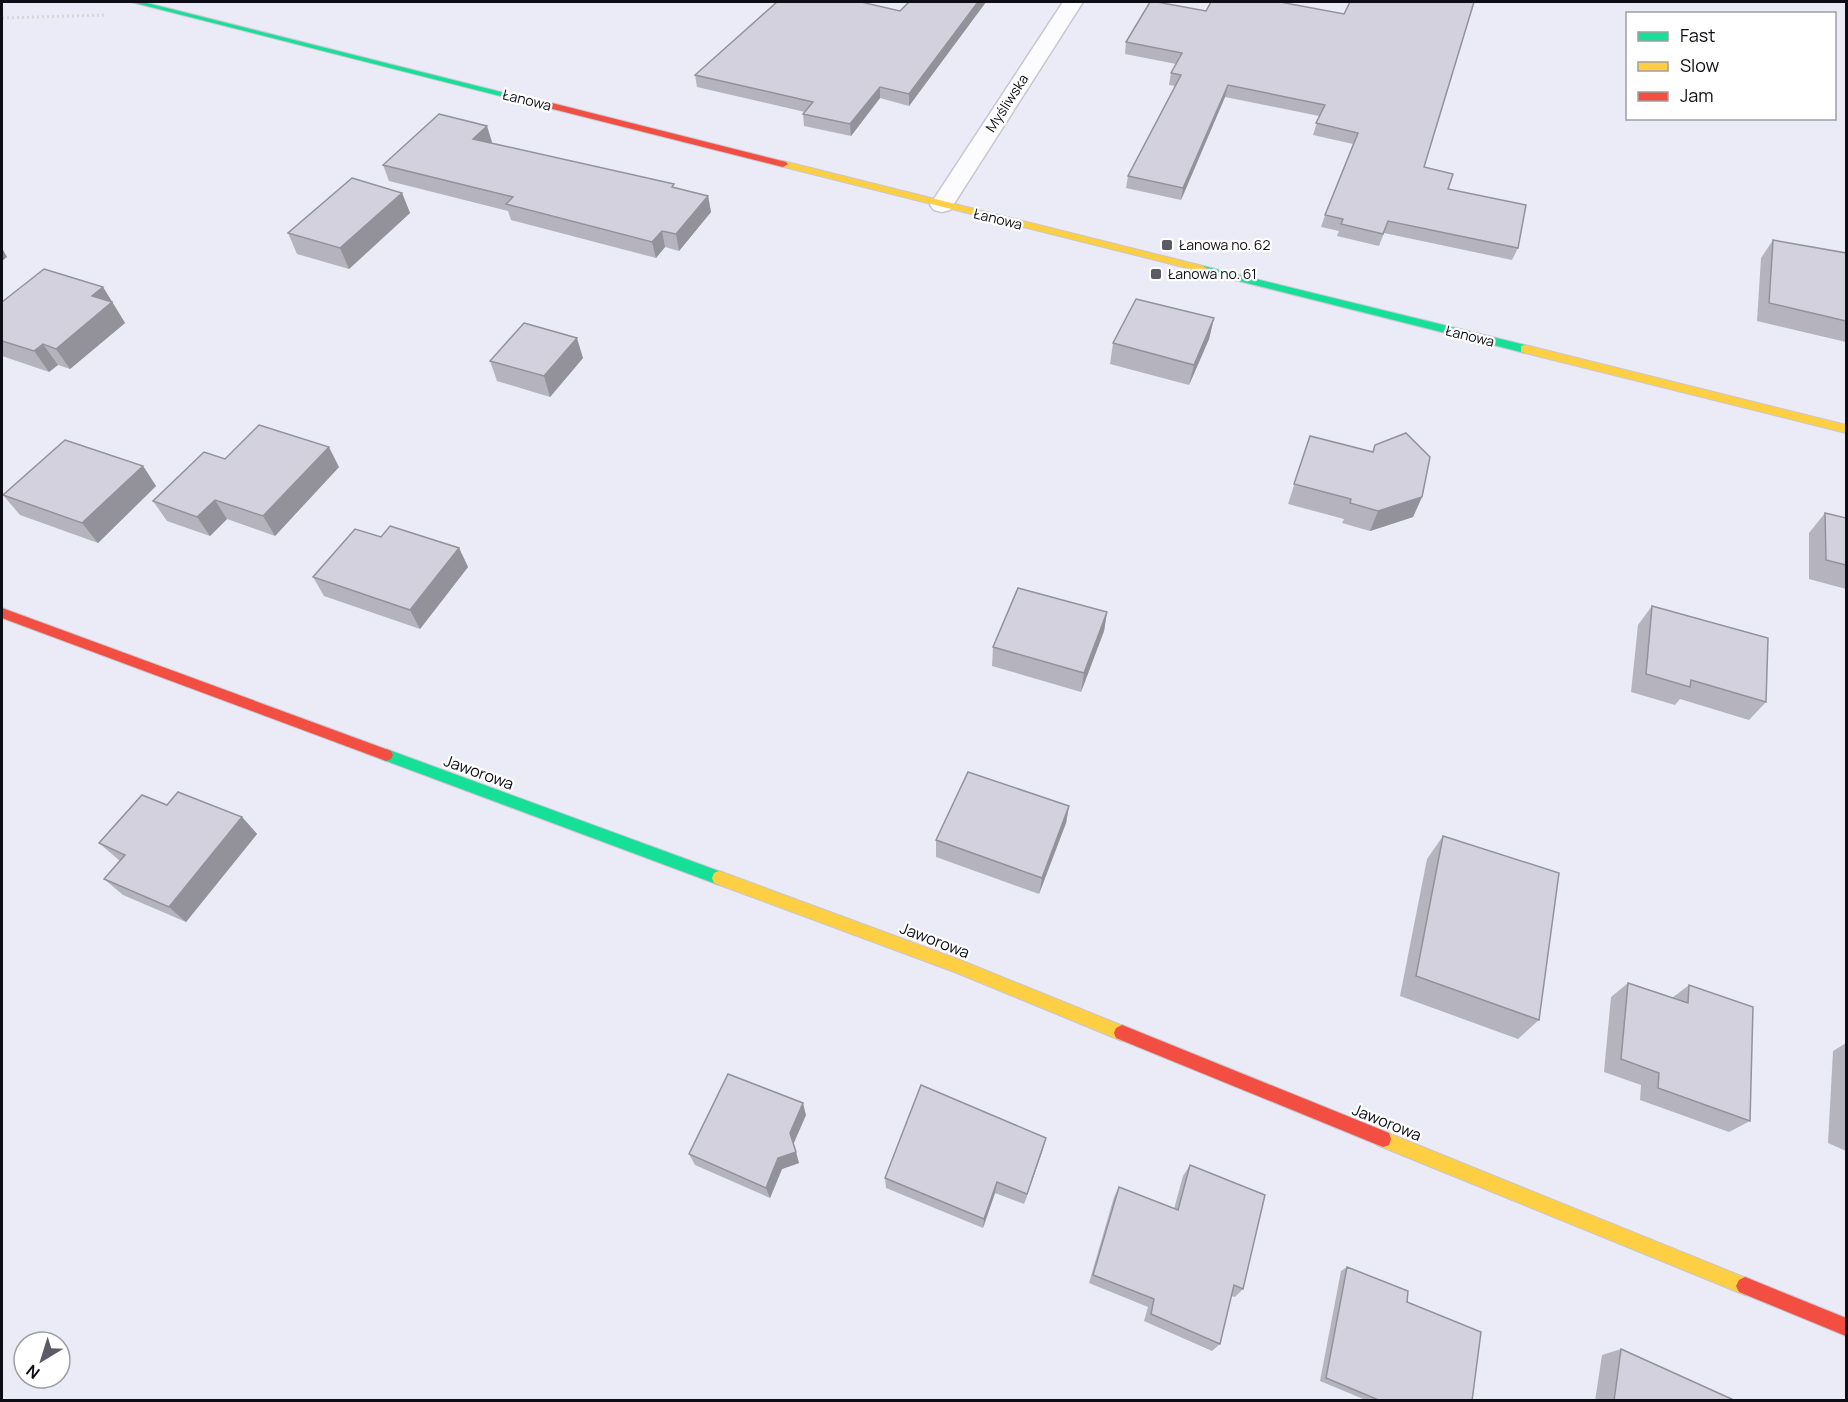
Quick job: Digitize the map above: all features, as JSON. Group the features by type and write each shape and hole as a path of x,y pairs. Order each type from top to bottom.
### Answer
{"street":[{"name":"Łanowa","path":"135,2 1846,429"},
{"name":"Myśliwska","path":"942,205 1073,2"},
{"name":"Jaworowa","path":"2,613 960,967 1846,1327"}],"building":[{"path":"777,2 861,2 900,11 909,2 978,2 909,94 880,87 850,124 803,114 813,102 695,75"},
{"path":"1150,2 1206,11 1211,2 1280,2 1344,14 1350,2 1474,2 1424,167 1453,174 1448,189 1526,205 1518,248 1388,221 1383,234 1341,224 1343,219 1325,215 1358,133 1316,123 1325,105 1228,85 1183,188 1128,176 1181,75 1171,73 1182,53 1126,42"},
{"path":"439,114 487,126 473,139 674,184 672,187 708,196 676,234 662,231 652,242 506,204 513,197 383,165"},
{"path":"352,178 402,193 340,248 288,233"},
{"path":"1773,240 1846,253 1846,321 1769,303"},
{"path":"44,269 103,287 92,296 112,302 56,349 43,344 34,351 2,341 2,302"},
{"path":"1136,299 1214,318 1194,365 1113,343"},
{"path":"524,323 577,338 544,376 490,361"},
{"path":"259,425 329,447 263,516 215,500 197,517 153,501 204,452 225,459"},
{"path":"1406,433 1430,457 1422,497 1378,511 1350,503 1351,499 1294,484 1310,436 1373,452 1375,445"},
{"path":"65,440 143,466 82,523 3,495"},
{"path":"1825,513 1846,518 1846,565 1826,560"},
{"path":"390,526 459,548 410,610 313,577 355,529 381,537"},
{"path":"1018,588 1107,612 1084,673 993,647"},
{"path":"1652,606 1768,638 1766,702 1691,680 1690,687 1646,674"},
{"path":"968,772 1069,806 1042,878 936,840"},
{"path":"178,792 242,817 169,907 104,879 125,855 99,843 142,795 167,805"},
{"path":"1443,836 1559,873 1539,1020 1416,976"},
{"path":"1628,983 1688,1003 1689,985 1753,1007 1750,1121 1658,1088 1659,1073 1621,1059"},
{"path":"728,1074 803,1103 790,1133 796,1152 778,1158 766,1188 689,1154"},
{"path":"921,1085 1046,1138 1027,1194 997,1182 984,1219 885,1178"},
{"path":"1190,1165 1265,1195 1243,1289 1234,1285 1220,1344 1151,1314 1154,1299 1093,1275 1119,1187 1178,1210"},
{"path":"1347,1267 1408,1291 1407,1302 1481,1332 1472,1401 1381,1401 1326,1378"},
{"path":"1621,1349 1736,1401 1614,1401"}],"traffic: fast":[{"path":"135,2 532,101"},
{"path":"1203,269 1525,349"},
{"path":"386,755 719,878"}],"traffic: slow":[{"path":"783,164 1203,269"},
{"path":"1525,349 1846,429"},
{"path":"719,878 960,967 1122,1033"},
{"path":"1383,1139 1745,1286"}],"traffic: jam":[{"path":"532,101 783,164"},
{"path":"2,613 386,755"},
{"path":"1122,1033 1383,1139"},
{"path":"1745,1286 1846,1327"}],"place":[{"name":"Łanowa no. 62","path":"1167,245"},
{"name":"Łanowa no. 61","path":"1156,274"}]}
